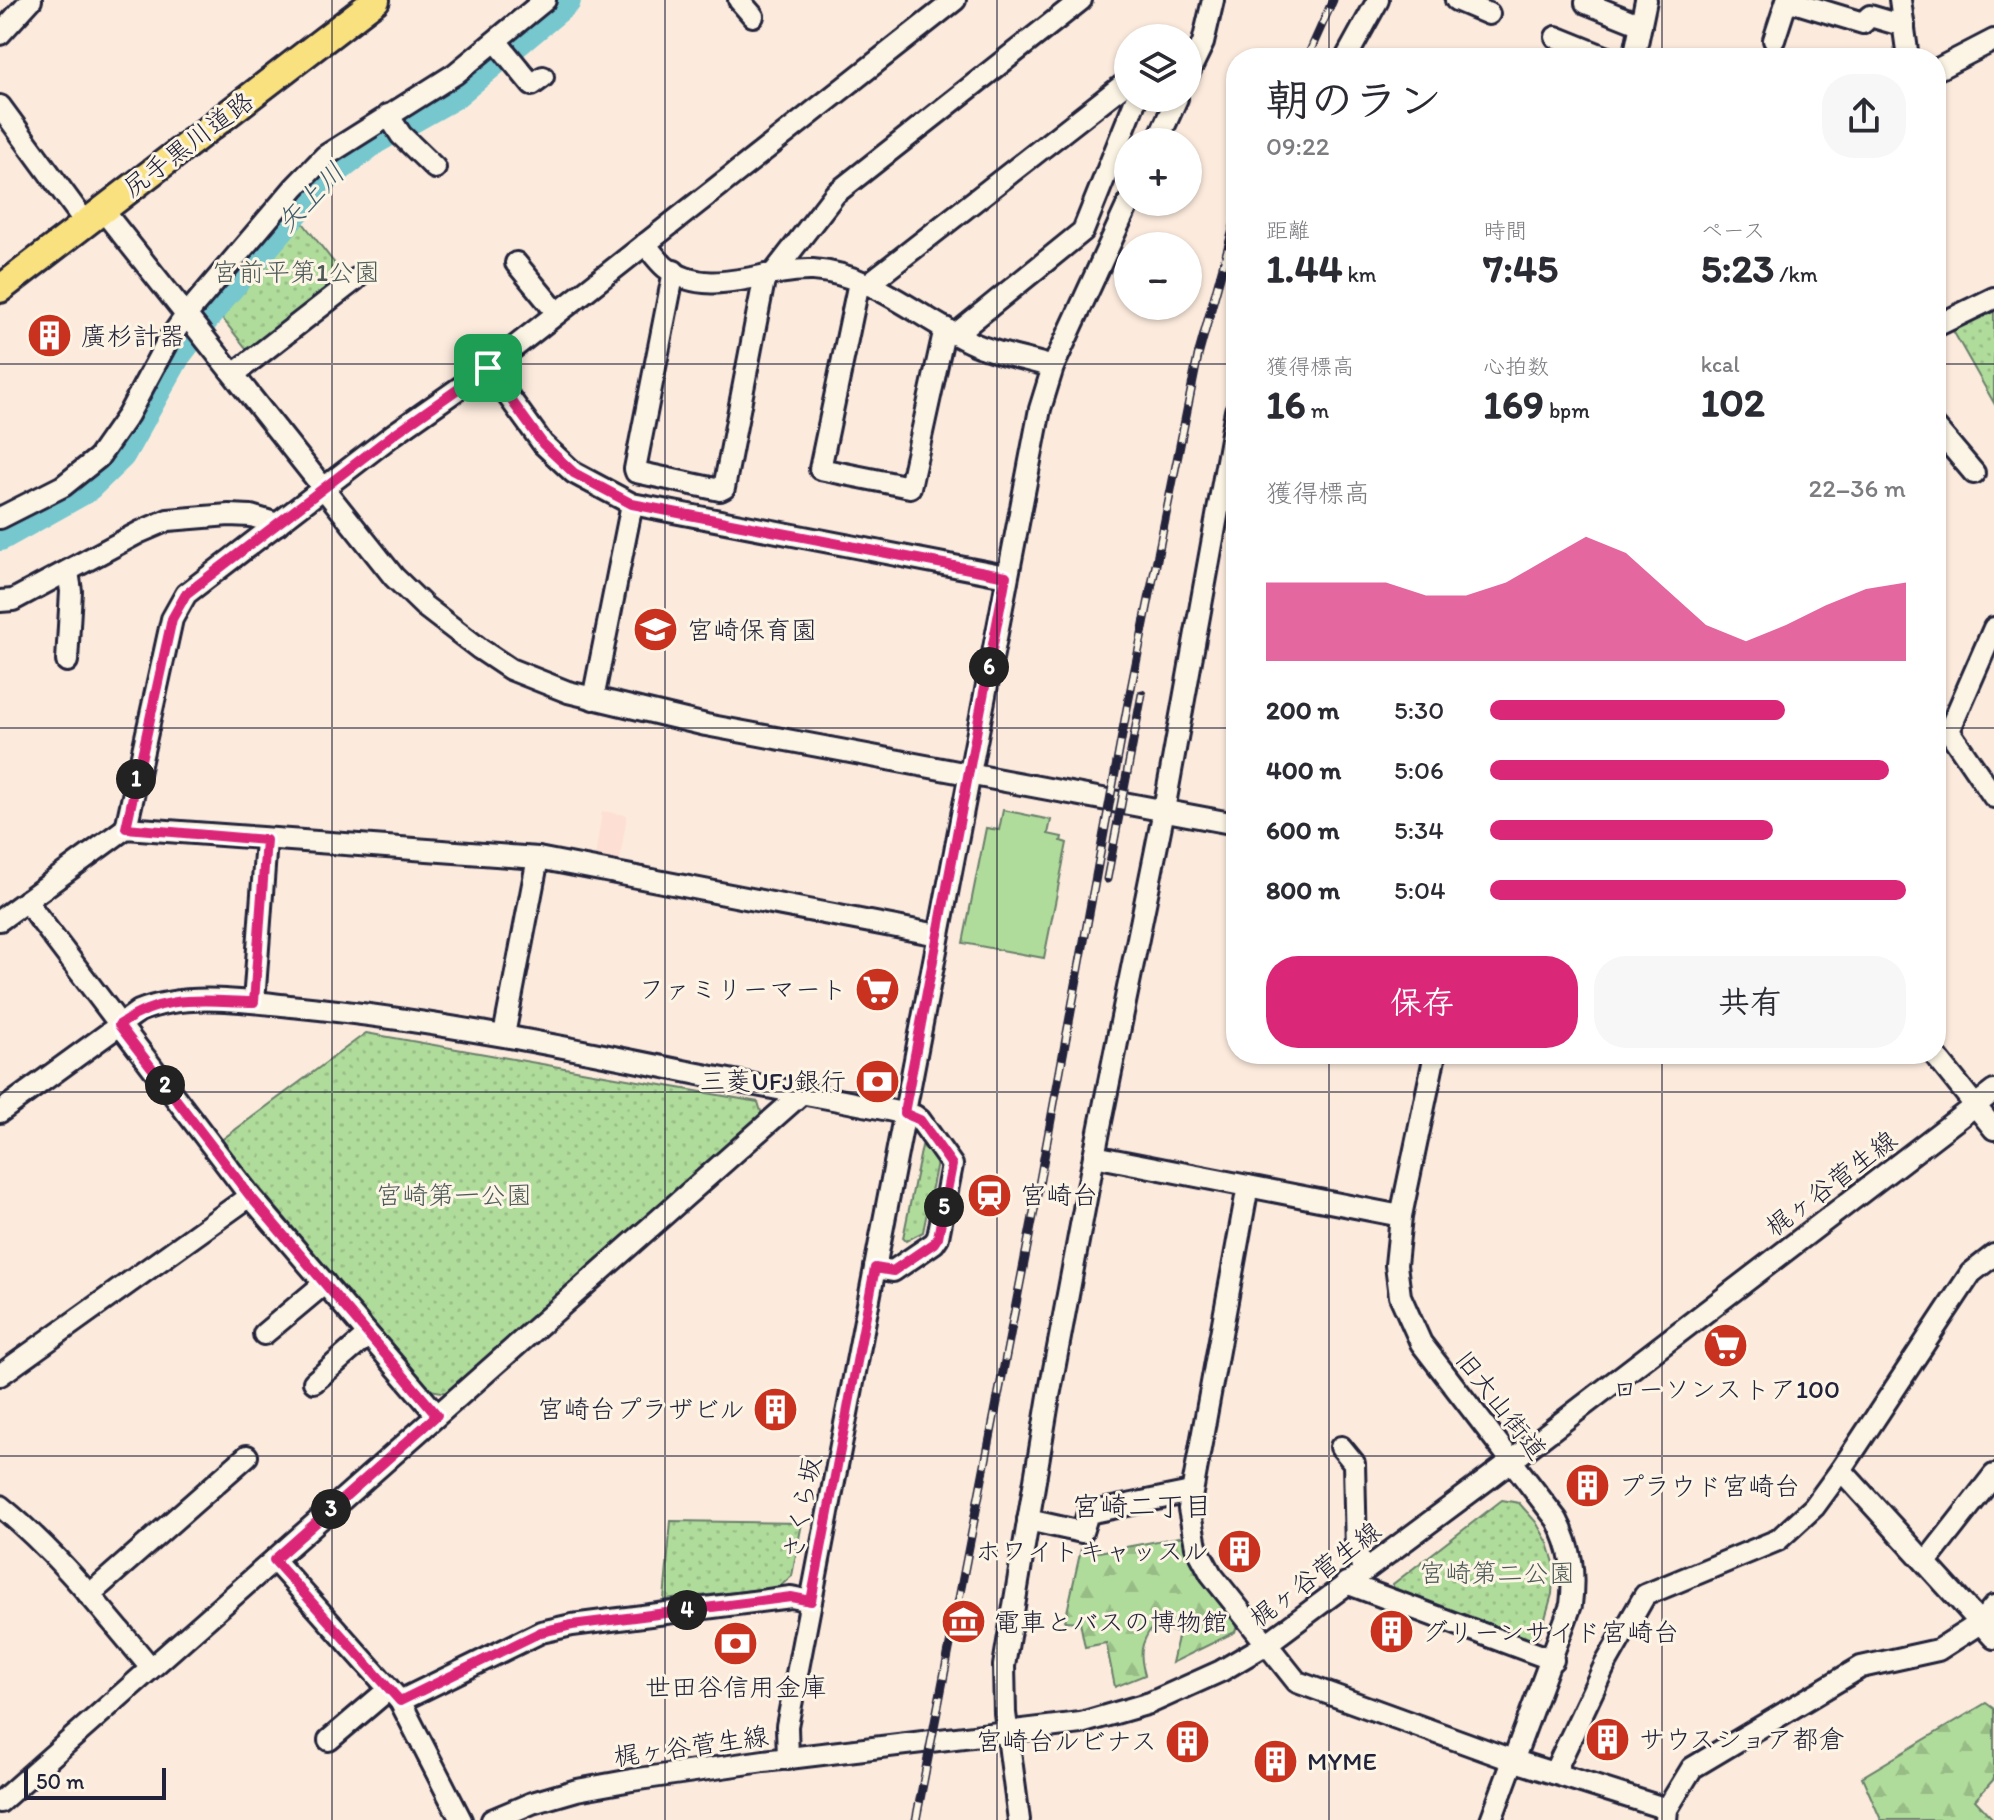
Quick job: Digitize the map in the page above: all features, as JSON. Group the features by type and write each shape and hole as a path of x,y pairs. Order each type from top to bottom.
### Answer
{"main road":[{"name":"尻手黒川道路","path":"0,289 370,2"}],"street":[{"path":"0,34 31,0"},
{"path":"0,518 63,486 98,458 128,415 166,344 187,314 311,170 341,144 418,100 455,74 545,0"},
{"path":"126,828 172,619 186,594 394,434 488,368 955,0"},
{"path":"674,271 635,469 636,472 720,490 724,488 769,275 835,194 1081,0"},
{"path":"1202,45 1213,0"},
{"path":"1352,48 1378,0"},
{"path":"1456,0 1489,14"},
{"path":"1636,48 1646,0"},
{"path":"1774,40 1787,0 1863,23 1870,16 1904,26"},
{"path":"1900,0 1907,48"},
{"path":"1586,3 1641,25"},
{"path":"1556,37 1583,48"},
{"path":"1946,65 1994,40"},
{"path":"496,41 532,85 543,77"},
{"path":"1114,104 863,284 820,469 910,487 950,331 1083,231 1123,112"},
{"path":"0,106 94,216 187,314 394,577 448,626 510,669 568,692 706,725 1226,822"},
{"path":"388,115 401,135 435,168"},
{"name":"さくら坂","path":"788,1759 787,1726 1040,409 1053,367 1123,216"},
{"path":"645,244 665,267 695,282 724,282 814,270 863,284 913,307 974,344 1053,367"},
{"path":"516,263 557,313"},
{"path":"234,374 356,279"},
{"path":"1946,321 1994,298"},
{"path":"488,368 543,444 574,473 632,504 1006,576"},
{"path":"1946,440 1974,473"},
{"path":"1019,1820 1008,1733 1004,1666 1094,1156 1226,503"},
{"path":"593,699 632,504"},
{"path":"0,619 6,600 168,520 229,515 251,516 278,524"},
{"path":"67,661 71,591 68,572"},
{"path":"1946,721 1994,628"},
{"path":"1946,734 1994,797"},
{"path":"0,920 126,828 538,858 938,935"},
{"path":"254,1002 266,840"},
{"path":"504,1035 538,858"},
{"path":"26,901 250,1196 437,1415"},
{"path":"0,1112 139,1011 156,1004 184,1000 254,1002 382,1015 504,1035 904,1113 920,1120 952,1165 938,1237 893,1271 875,1268"},
{"name":"旧大山街道","path":"1433,1064 1401,1216 1396,1265 1400,1296 1421,1343 1557,1520 1571,1554 1574,1585 1571,1605 1553,1660 1491,1820"},
{"path":"1942,1064 1994,1129"},
{"name":"梶ヶ谷菅生線","path":"492,1820 532,1803 577,1790 788,1759 1081,1723 1150,1703 1221,1671 1265,1645 1511,1461 1994,1091"},
{"path":"0,1802 801,1094"},
{"path":"1094,1156 1401,1216"},
{"path":"1248,1186 1189,1509 1196,1546 1211,1574 1297,1682 1666,1815 1692,1768 1861,1667 1938,1650 1987,1630"},
{"path":"0,1375 250,1196"},
{"path":"1554,1773 1605,1665 1645,1595 1778,1540 1797,1525 1841,1470 1971,1273 1994,1255"},
{"path":"264,1334 325,1283"},
{"path":"314,1382 368,1335"},
{"path":"1341,1447 1354,1463 1356,1551 1364,1570"},
{"path":"89,1595 247,1456"},
{"path":"1841,1470 1987,1630"},
{"path":"1926,1562 1994,1475"},
{"path":"1028,1520 1082,1532 1088,1513 1191,1492"},
{"path":"3,1515 89,1595 151,1668"},
{"path":"274,1560 394,1695 461,1820"},
{"path":"1346,1583 1553,1660"},
{"path":"329,1740 394,1695 541,1632 572,1625 791,1597 811,1601"},
{"path":"1987,1630 1994,1606"}],"shaded area":[{"path":"602,811 627,815 620,860 595,856"}],"green space":[{"name":"宮前平第1公園","path":"297,215 346,278 250,353 218,313"},
{"path":"1994,311 1994,403 1952,329"},
{"path":"1003,810 1051,820 1048,834 1062,837 1061,841 1067,843 1044,958 963,943 986,828 999,830"},
{"name":"宮崎第一公園","path":"366,1033 758,1102 762,1115 448,1393 430,1390 220,1141"},
{"path":"922,1146 937,1162 923,1232 906,1241 903,1238"},
{"name":"宮崎第二公園","path":"1502,1500 1519,1503 1536,1522 1548,1543 1554,1563 1552,1594 1540,1636 1530,1644 1394,1593 1393,1584"},
{"path":"671,1521 802,1523 792,1576 779,1587 664,1600"},
{"path":"1184,1536 1239,1619 1235,1632 1172,1663 1179,1633 1153,1626 1142,1649 1145,1675 1115,1687 1106,1643 1085,1647 1080,1622 1065,1621 1081,1549 1099,1552"},
{"path":"1986,1703 1994,1709 1994,1779 1975,1800 1994,1820 1881,1820 1862,1777"}],"waterway":[{"name":"矢上川","path":"0,534 84,487 119,453 175,353 219,296 321,178 373,138 451,94 564,0"}],"railway":[{"path":"1311,48 1333,0"},
{"path":"916,1820 1036,1201 1127,708 1198,356 1226,255"},
{"path":"1107,879 1142,694"}],"place":[{"name":"廣杉計器","path":"50,336"},
{"name":"宮崎保育園","path":"656,630"},
{"name":"ファミリーマート","path":"878,989"},
{"name":"三菱UFJ銀行","path":"877,1081"},
{"name":"宮崎台","path":"989,1195"},
{"name":"ローソンストア100","path":"1726,1346"},
{"name":"宮崎台プラザビル","path":"776,1409"},
{"name":"プラウド宮崎台","path":"1587,1486"},
{"name":"ホワイトキャッスル","path":"1240,1551"},
{"name":"電車とバスの博物館","path":"963,1622"},
{"name":"グリーンサイド宮崎台","path":"1391,1632"},
{"name":"世田谷信用金庫","path":"736,1644"},
{"name":"サウスショア都倉","path":"1608,1739"},
{"name":"宮崎台ルビナス","path":"1188,1741"},
{"name":"MYME","path":"1276,1761"}],"district":[{"name":"宮崎二丁目","path":"1142,1506"}],"route":[{"path":"488,368 543,444 574,473 632,504 1006,576 904,1113 920,1120 952,1165 938,1237 934,1243 893,1271 875,1268 811,1601 791,1597 572,1625 541,1632 400,1701 274,1560 437,1415 250,1196 119,1025 156,1004 184,1000 254,1002 266,840 126,828 172,619 186,594 394,434 488,368"}]}
